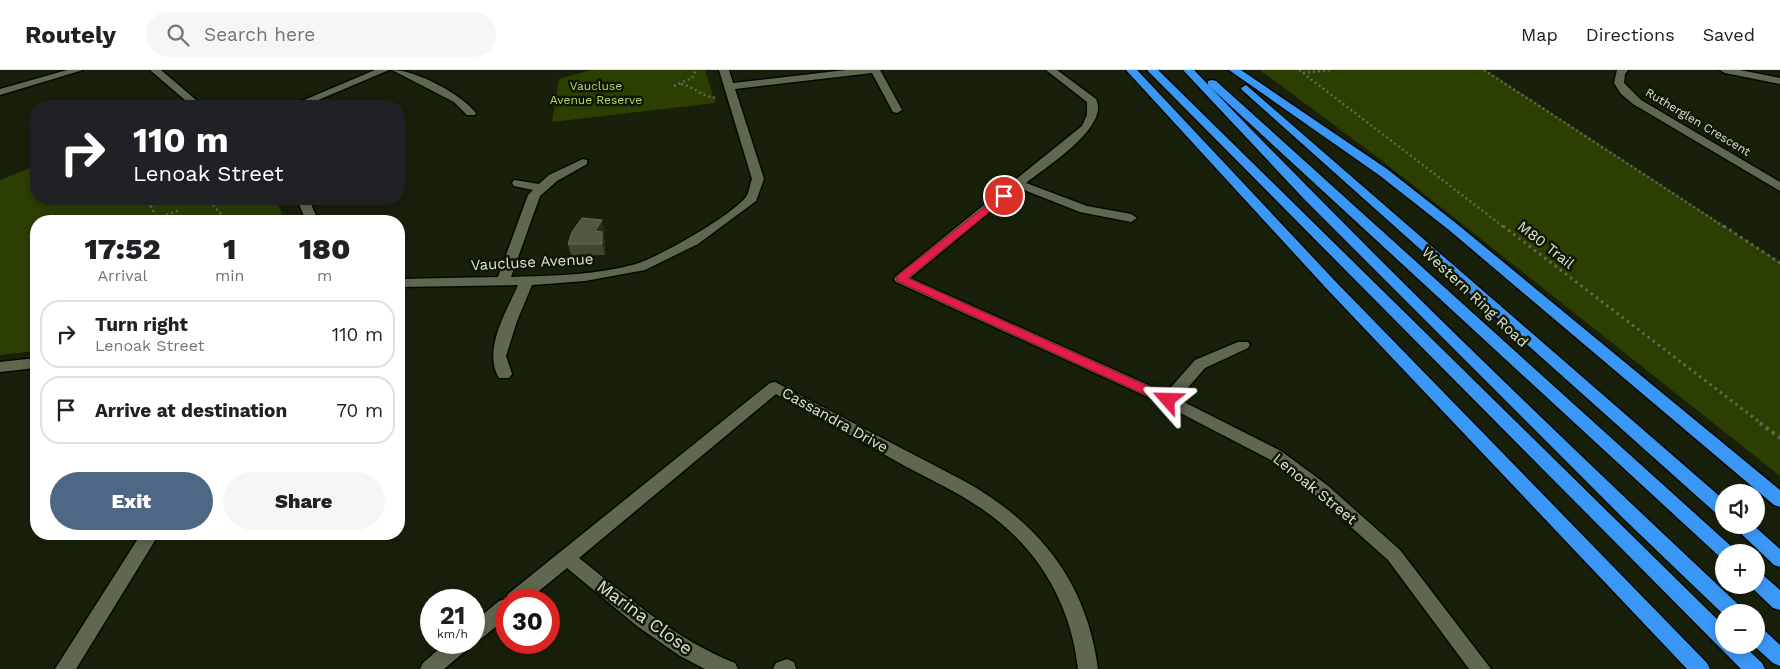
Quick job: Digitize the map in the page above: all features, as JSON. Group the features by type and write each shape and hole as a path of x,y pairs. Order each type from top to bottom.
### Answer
{"highway":[{"path":"1131,70 1338,292 1700,669"},
{"path":"1152,70 1715,630"},
{"path":"1188,70 1316,204 1630,514 1725,604"},
{"name":"Western Ring Road","path":"1198,70 1717,544"},
{"name":"Western Ring Road","path":"1226,70 1715,502"},
{"path":"1234,70 1414,196 1780,500"},
{"path":"1751,534 1780,560"},
{"path":"1765,588 1780,602"},
{"path":"1765,644 1780,658"},
{"path":"1739,654 1755,669"}],"street":[{"path":"0,92 78,70"},
{"path":"158,72 175,70"},
{"path":"310,100 384,70"},
{"path":"397,70 458,100 471,113"},
{"name":"Vaucluse Avenue","path":"405,283 526,281 585,277 640,266 693,241 723,222 752,198 758,179 724,70"},
{"path":"729,87 873,70 897,110"},
{"name":"Lenoak Street","path":"1051,70 1087,95 1092,101 1094,112 1086,128 901,278 1168,400 1275,455 1321,490 1394,555 1481,669"},
{"path":"1725,70 1780,81"},
{"name":"Rutherglen Crescent","path":"1617,71 1619,83 1625,92 1637,102 1780,187"},
{"path":"158,72 191,100"},
{"path":"503,281 534,195 553,178 583,162"},
{"path":"518,183 540,188"},
{"path":"1019,184 1084,208 1131,218"},
{"path":"504,374 499,356 510,321 526,281"},
{"path":"1168,400 1200,364 1243,345"},
{"path":"0,367 30,364"},
{"name":"Cassandra Drive","path":"528,589 775,387 964,491 1012,523 1046,557 1072,603 1086,651 1088,669"},
{"path":"65,669 146,540"},
{"name":"Marina Close","path":"566,558 676,643 715,665 728,669"},
{"path":"485,624 495,616"},
{"path":"430,669 448,654"},
{"path":"782,669 787,668"}],"path":[{"path":"674,86 692,78 696,70"},
{"name":"M80 Trail","path":"1298,70 1780,438"},
{"path":"1303,73 1330,70"},
{"path":"1484,70 1780,263"},
{"path":"681,84 694,87 704,97 718,98"},
{"path":"214,205 222,215"},
{"path":"151,206 156,215"},
{"path":"169,215 180,210"}],"green space":[{"name":"Vaucluse Avenue Reserve","path":"591,70 705,70 715,103 552,122 559,79"},
{"path":"1260,70 1486,70 1780,262 1780,476 1380,159"},
{"path":"30,168 30,205 278,205 282,215 30,215 30,352 0,355 0,180"}],"building":[{"path":"582,218 602,220 595,231 602,232 602,244 568,244 572,232"}],"route":[{"path":"1004,196 901,278 1168,400"}]}
